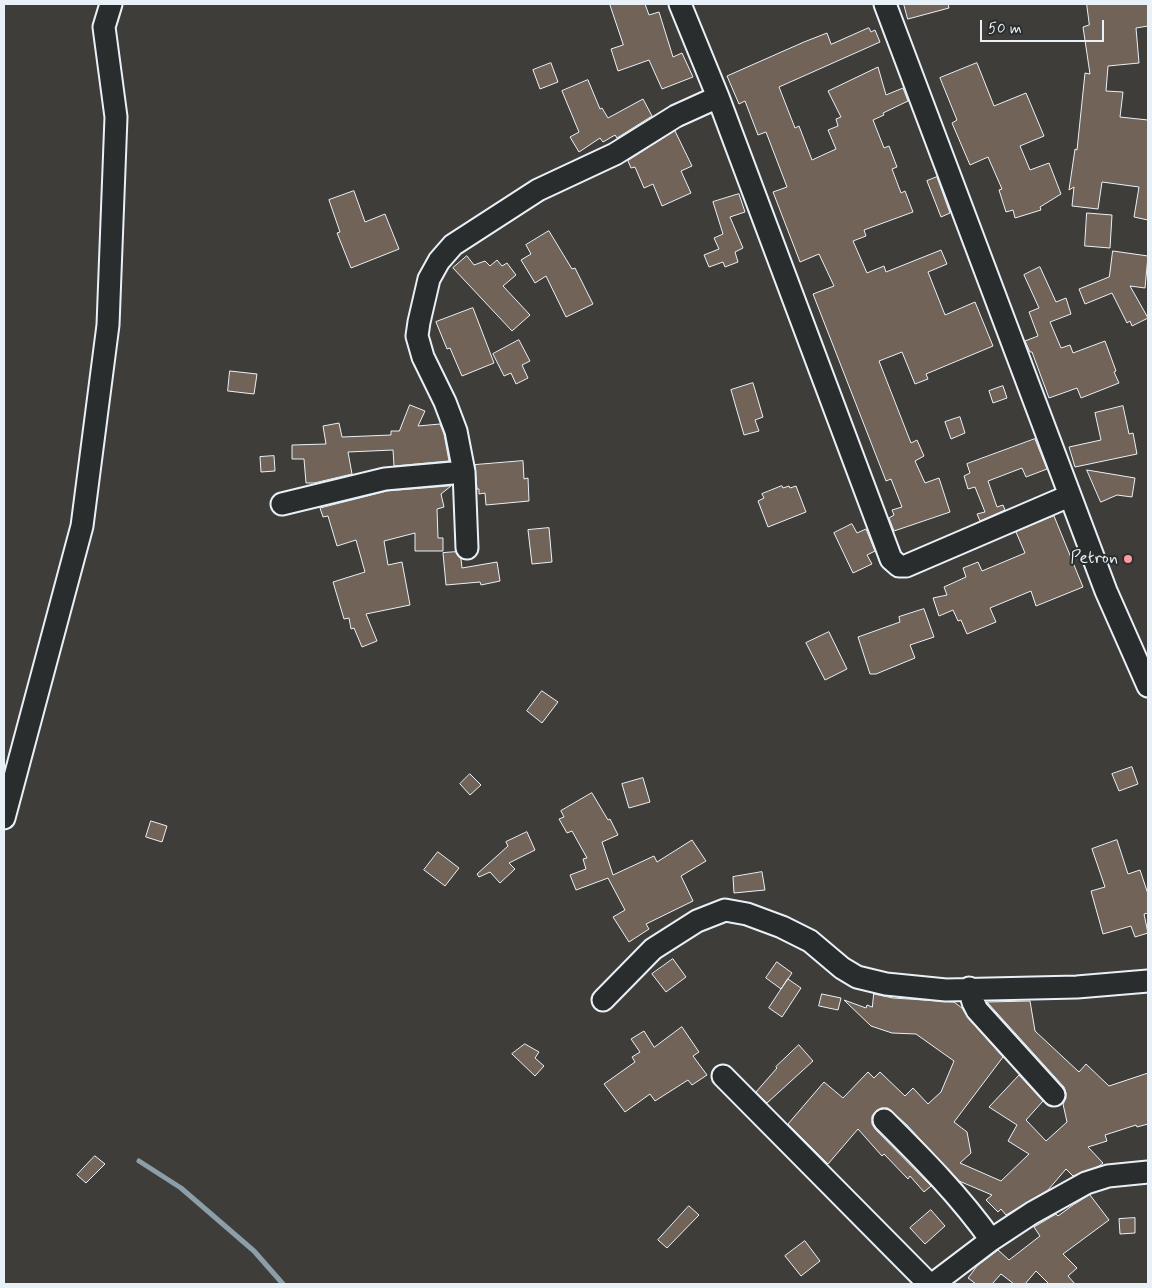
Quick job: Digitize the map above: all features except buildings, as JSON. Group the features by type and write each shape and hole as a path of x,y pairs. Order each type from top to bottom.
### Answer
{"street":[{"path":"4,818 82,526 108,325 116,117 104,27 111,4"},
{"path":"680,4 718,97 888,550 895,563 899,566 906,566 1069,496"},
{"path":"886,4 1069,496 1106,591 1148,686"},
{"path":"467,548 464,472 456,431 445,402 423,357 417,336 429,279 439,261 454,245 538,190 615,154 676,116 718,97"},
{"path":"282,504 386,479 464,472"},
{"path":"603,1000 653,949 697,922 725,910 747,914 782,927 810,941 842,968 857,977 886,984 946,990 1077,987 1148,981"},
{"path":"969,988 977,1010 1054,1095"},
{"path":"723,1076 929,1284"},
{"path":"884,1120 953,1191 991,1240"},
{"path":"933,1284 991,1240 1032,1213 1086,1183 1108,1176 1148,1172"}],"waterway":[{"path":"139,1161 181,1188 254,1251 283,1284"}],"place":[{"name":"Petron","path":"1128,559"}]}
